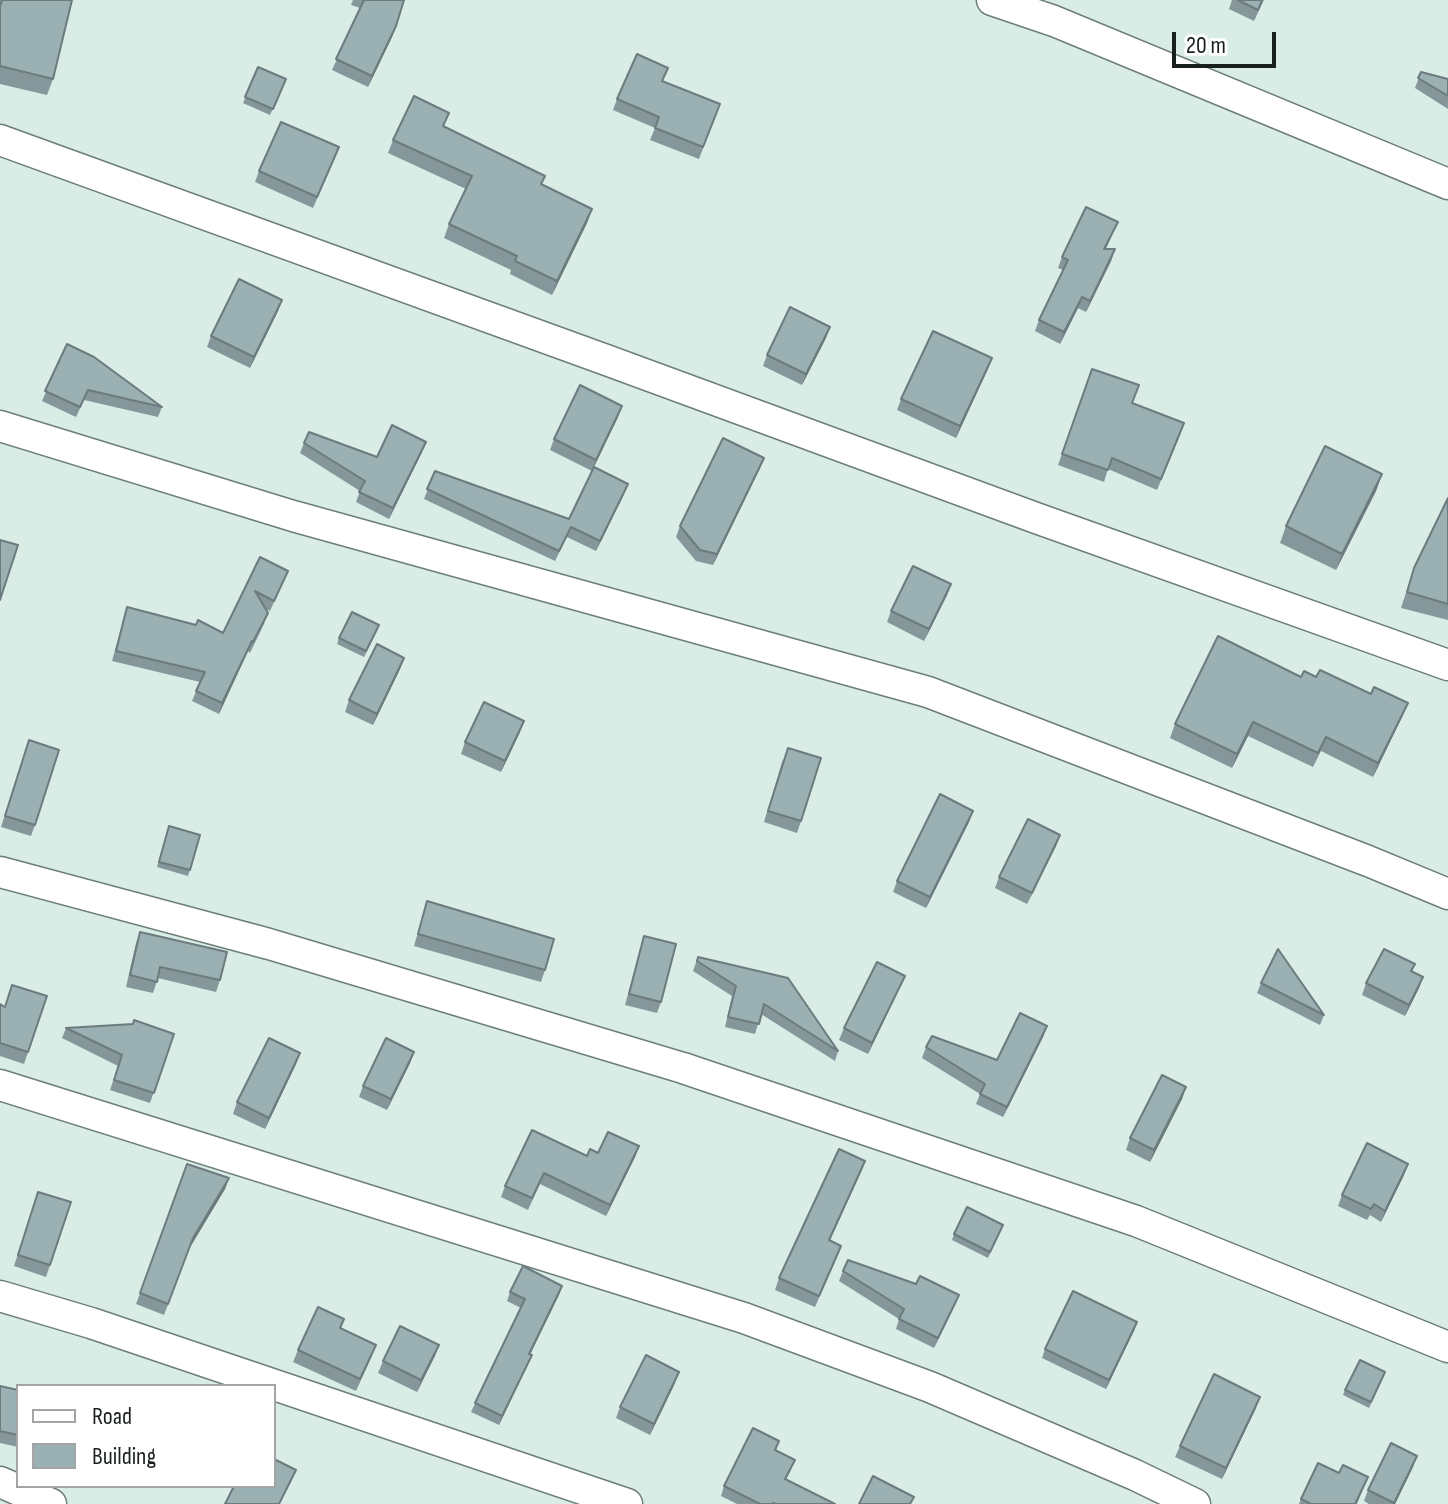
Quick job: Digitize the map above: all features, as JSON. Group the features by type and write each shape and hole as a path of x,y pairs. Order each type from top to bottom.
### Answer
{"street":[{"path":"992,0 1054,21 1448,184"},
{"path":"0,140 1051,524 1448,665"},
{"path":"0,426 293,516 928,692 1448,894"},
{"path":"0,872 269,944 683,1068 1136,1221 1448,1347"},
{"path":"0,1085 744,1318 930,1387 1195,1504"},
{"path":"0,1296 272,1384"},
{"path":"276,1385 627,1504"},
{"path":"0,1482 51,1504"}],"building":[{"path":"2,0 72,0 53,79 0,66"},
{"path":"364,0 404,0 396,26 372,76 336,59"},
{"path":"1238,0 1262,0 1258,10"},
{"path":"637,54 668,68 662,81 720,104 703,147 655,128 659,117 617,99"},
{"path":"258,67 286,79 273,109 245,97"},
{"path":"1421,72 1448,79 1448,96 1418,78"},
{"path":"414,96 449,113 443,126 545,176 541,184 592,209 557,281 515,261 517,256 449,224 472,176 393,140"},
{"path":"281,122 339,147 317,197 259,171"},
{"path":"1086,207 1118,222 1104,249 1115,249 1090,301 1082,297 1064,332 1039,320 1068,260 1062,257"},
{"path":"239,279 282,300 254,357 211,336"},
{"path":"790,307 830,327 806,374 767,355"},
{"path":"933,331 992,358 960,426 901,399"},
{"path":"67,344 94,357 162,407 88,390 80,407 45,391"},
{"path":"1092,369 1139,385 1132,403 1184,423 1161,479 1112,458 1108,470 1062,454"},
{"path":"580,385 622,406 596,460 554,439"},
{"path":"392,425 426,442 393,508 359,492 365,481 304,443 309,432 377,457"},
{"path":"723,438 764,458 717,554 700,550 680,526"},
{"path":"1325,446 1382,474 1342,554 1286,526"},
{"path":"594,467 628,484 600,541 571,527 559,551 427,489 435,471 569,519"},
{"path":"1448,498 1448,604 1407,592 1414,568"},
{"path":"0,540 18,545 0,600"},
{"path":"260,557 288,571 274,601 255,591 268,613 222,703 196,691 205,672 116,651 127,607 196,625 198,620 223,633"},
{"path":"913,566 951,584 929,629 891,611"},
{"path":"352,612 379,625 366,651 339,638"},
{"path":"1218,636 1301,677 1304,671 1316,677 1320,670 1371,694 1374,687 1408,703 1378,763 1326,737 1318,753 1253,722 1237,754 1175,724"},
{"path":"377,644 404,658 377,714 349,700"},
{"path":"484,702 524,721 505,761 465,742"},
{"path":"29,740 59,750 35,825 5,816"},
{"path":"788,748 821,758 801,821 768,811"},
{"path":"940,794 973,811 930,897 897,881"},
{"path":"1028,819 1060,835 1032,893 999,877"},
{"path":"169,826 200,835 190,870 159,862"},
{"path":"427,901 554,939 545,970 418,934"},
{"path":"140,932 227,952 220,980 160,967 157,982 130,975"},
{"path":"644,936 676,944 661,1002 629,994"},
{"path":"1278,949 1324,1015 1261,983"},
{"path":"1384,949 1415,964 1411,971 1423,977 1409,1005 1366,983"},
{"path":"698,957 788,978 838,1051 764,1004 759,1024 728,1017 736,986 697,961"},
{"path":"877,962 905,976 872,1043 844,1028"},
{"path":"12,985 47,996 28,1052 0,1043 0,1004 5,1007"},
{"path":"1020,1013 1047,1026 1007,1107 980,1094 985,1084 926,1047 932,1036 997,1060"},
{"path":"134,1020 174,1034 154,1093 114,1080 122,1055 66,1028 133,1024"},
{"path":"269,1038 300,1053 269,1118 237,1102"},
{"path":"386,1038 414,1052 391,1099 363,1086"},
{"path":"1162,1075 1186,1087 1154,1150 1130,1138"},
{"path":"532,1130 587,1156 590,1149 598,1153 608,1132 639,1146 610,1205 544,1173 532,1198 505,1186"},
{"path":"1367,1143 1408,1164 1385,1211 1374,1204 1371,1209 1342,1195"},
{"path":"839,1149 865,1161 829,1240 841,1246 819,1296 779,1278"},
{"path":"187,1164 229,1178 193,1238 168,1304 140,1293"},
{"path":"38,1192 71,1202 50,1265 18,1255"},
{"path":"967,1207 1003,1225 990,1252 954,1234"},
{"path":"848,1260 916,1284 920,1276 959,1295 938,1338 899,1319 904,1309 843,1271"},
{"path":"523,1266 562,1286 502,1416 475,1403 525,1299 510,1292"},
{"path":"1073,1291 1137,1322 1109,1380 1045,1349"},
{"path":"318,1307 344,1319 340,1328 376,1345 360,1379 298,1350"},
{"path":"400,1326 439,1345 421,1380 383,1361"},
{"path":"646,1355 679,1372 654,1424 620,1407"},
{"path":"1360,1360 1385,1372 1371,1402 1345,1390"},
{"path":"1214,1374 1260,1397 1226,1468 1180,1446"},
{"path":"0,1386 16,1390 16,1435 0,1431"},
{"path":"753,1428 779,1441 775,1450 795,1460 785,1479 835,1504 760,1504 724,1486"},
{"path":"1391,1443 1417,1456 1394,1503 1368,1490"},
{"path":"276,1460 296,1470 279,1504 225,1504 233,1488 276,1488"},
{"path":"1318,1463 1339,1473 1343,1465 1368,1477 1355,1504 1311,1504 1301,1499"},
{"path":"873,1476 914,1497 910,1504 859,1504"}]}
